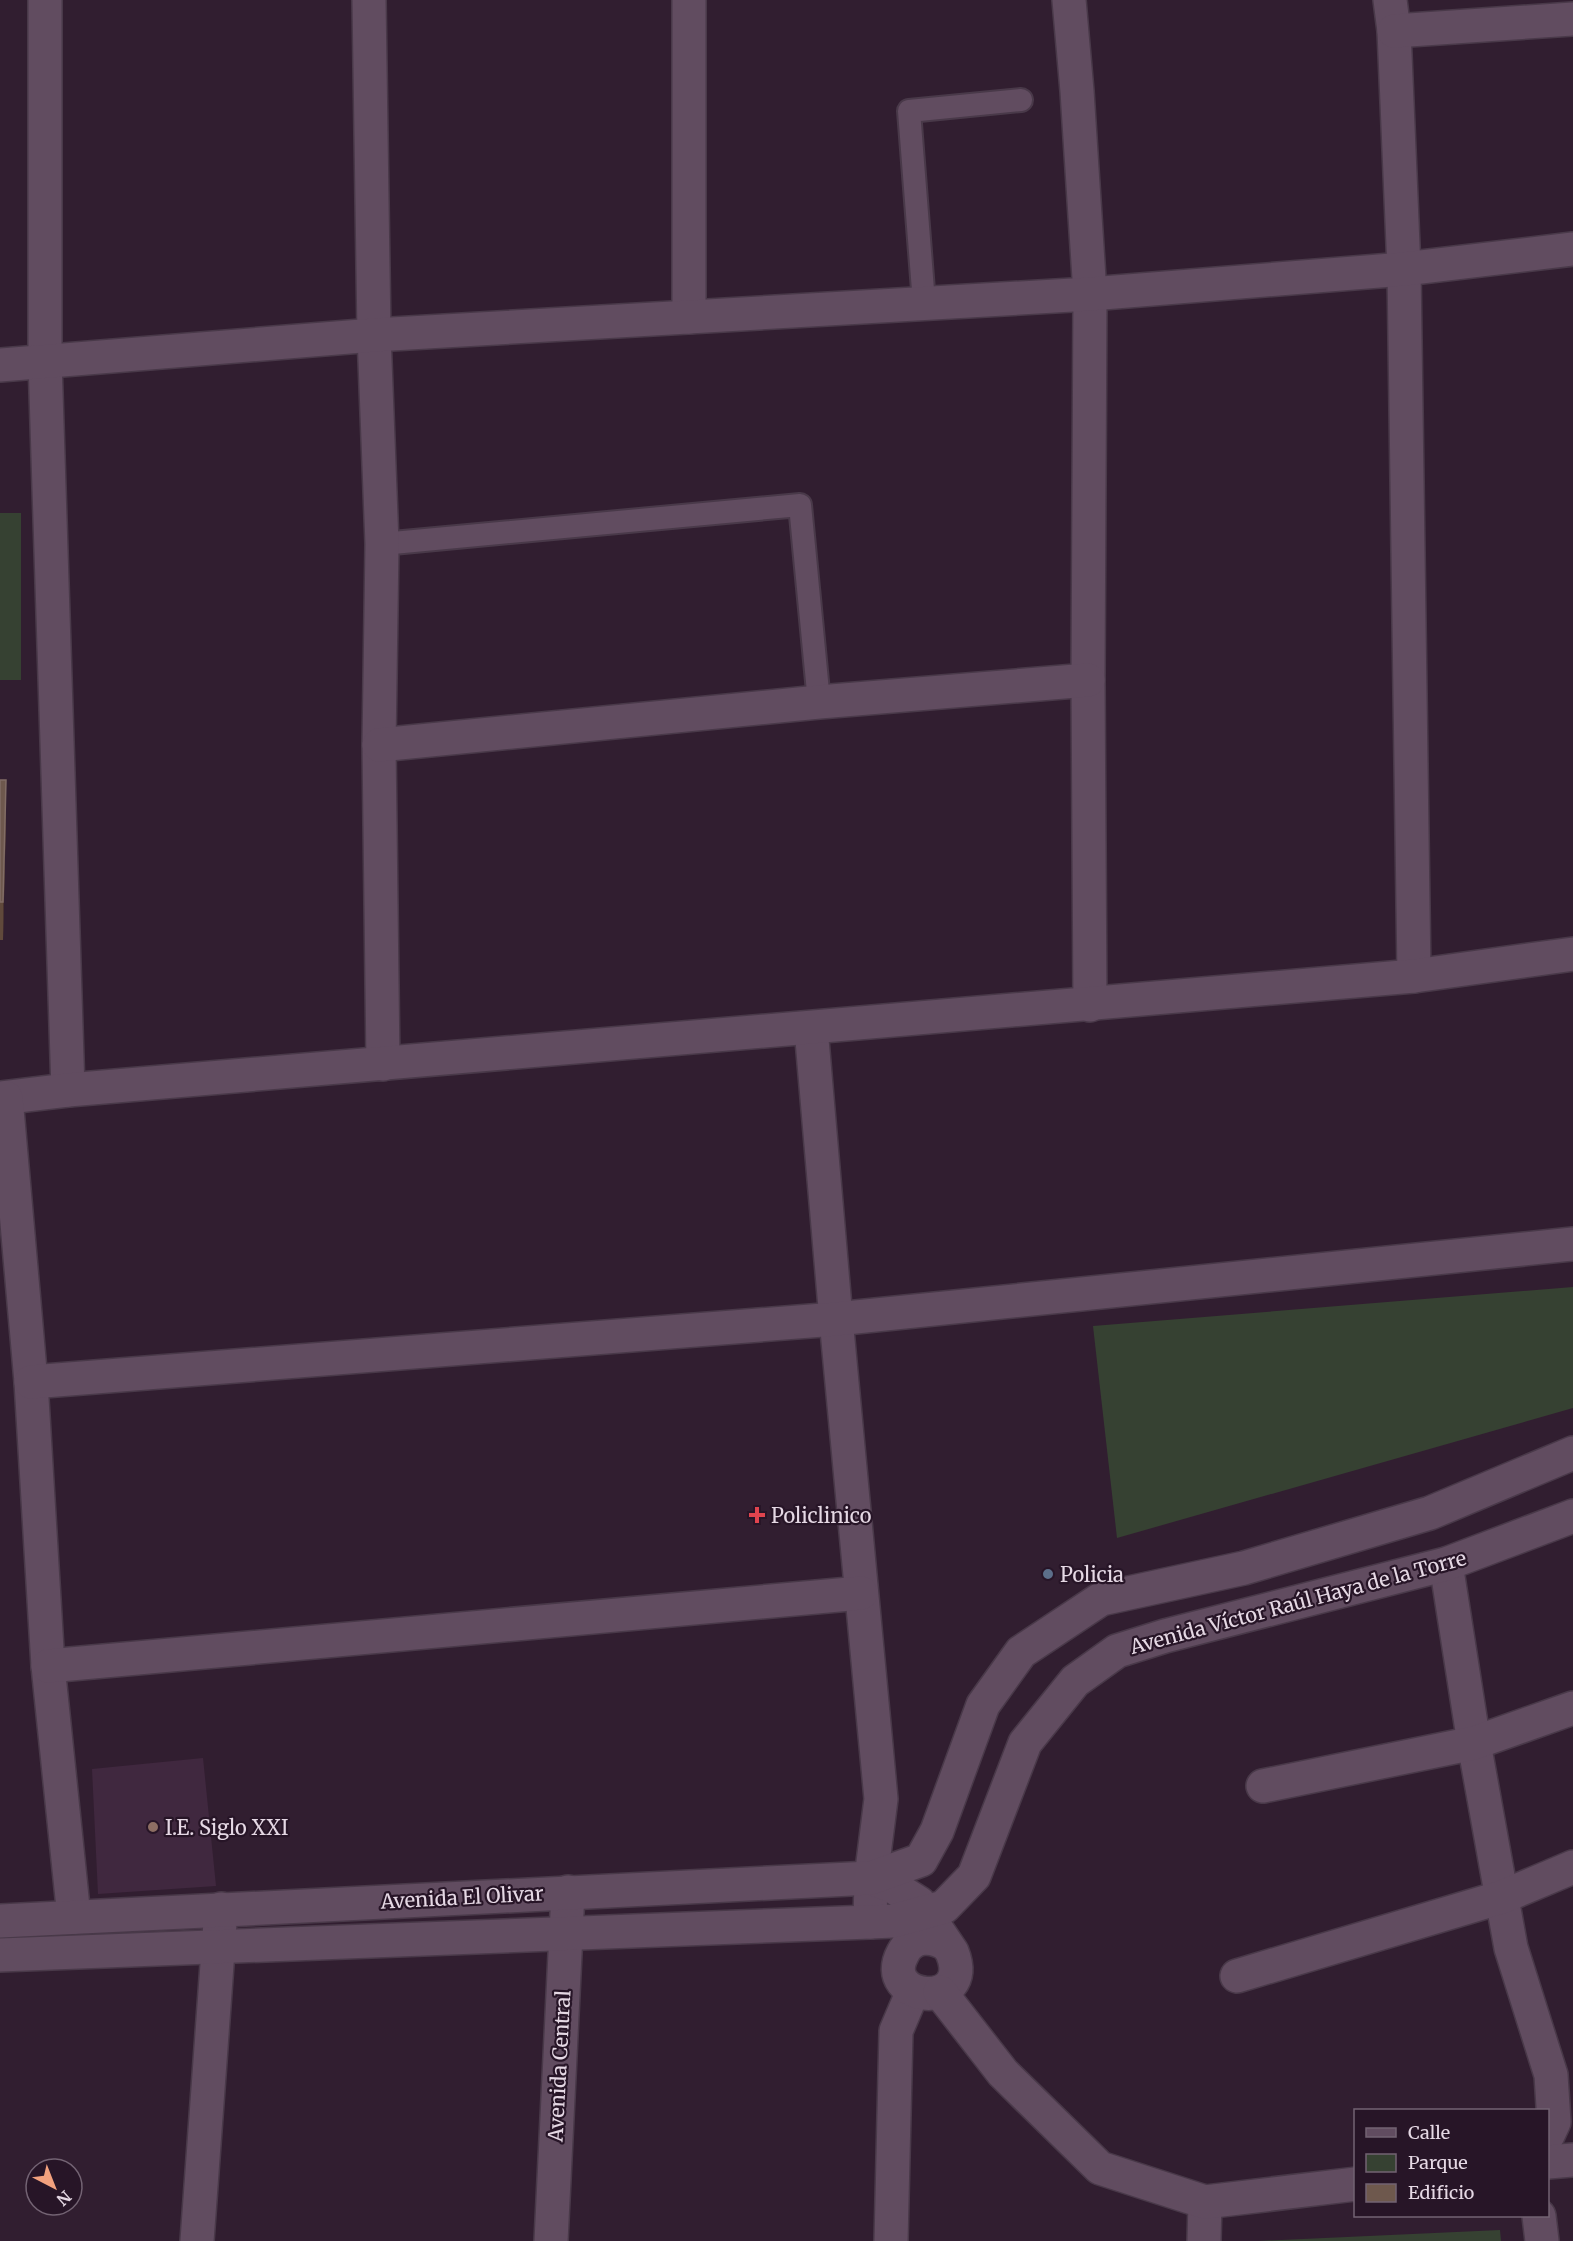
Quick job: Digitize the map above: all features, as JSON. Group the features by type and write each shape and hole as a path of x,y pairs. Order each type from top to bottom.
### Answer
{"street":[{"path":"45,0 45,361 68,1090"},
{"path":"369,0 374,335 382,544 379,745 383,1064"},
{"path":"688,0 689,317"},
{"path":"1069,0 1090,294 1088,681 1090,1005"},
{"path":"1414,976 1404,269 1392,16 1573,19"},
{"path":"0,365 374,335 1090,294 1404,269 1573,249"},
{"path":"379,745 819,702 1088,681"},
{"path":"74,1917 48,1666 32,1382 3,1098 68,1090 1414,976 1573,954"},
{"path":"811,1028 881,1799 871,1878 870,1922"},
{"path":"32,1382 836,1319 1573,1244"},
{"name":"Avenida El Olivar","path":"0,1921 871,1878 921,1860 937,1831 983,1705 1021,1652 1101,1599 1244,1568 1430,1513 1573,1453"},
{"name":"Avenida Víctor Raúl Haya de la Torre","path":"935,1910 974,1876 1025,1743 1075,1681 1117,1651 1165,1636 1446,1564 1573,1516"},
{"path":"1446,1564 1474,1743 1511,1948 1551,2075 1554,2122 1549,2132"},
{"path":"48,1666 861,1593"},
{"path":"1263,1786 1474,1743 1573,1708"},
{"path":"1238,1976 1502,1897 1573,1867"},
{"path":"871,1878 892,1886 935,1910 947,1945 956,1961 953,1979 926,1991 896,2031 891,2241"},
{"name":"Avenida Central","path":"551,2241 568,1892"},
{"path":"197,2241 221,1909"},
{"path":"0,1955 892,1921 935,1910"},
{"path":"870,1922 885,1931 894,1942 900,1958 901,1977 926,1991 1004,2073 1100,2168 1205,2202 1354,2184"},
{"path":"900,1958 905,1949 920,1939 939,1940 947,1945"},
{"path":"1549,2162 1573,2160"},
{"path":"1204,2241 1205,2202"},
{"path":"1539,2217 1542,2241"}],"lane":[{"path":"924,303 909,111 1021,100"},
{"path":"382,544 800,505 819,702"}],"shaded area":[{"name":"I.E. Siglo XXI","path":"203,1758 216,1886 98,1894 92,1769"}],"green space":[{"path":"0,513 21,513 21,680 0,680"},
{"path":"1573,1287 1573,1408 1117,1538 1093,1326"},
{"path":"1500,2230 1501,2241 1258,2241"}],"building":[{"path":"0,780 6,780 3,902 0,902"}],"place":[{"name":"Policlinico","path":"757,1515"},
{"name":"Policia","path":"1048,1574"},
{"name":"I.E. Siglo XXI","path":"153,1827"}]}
